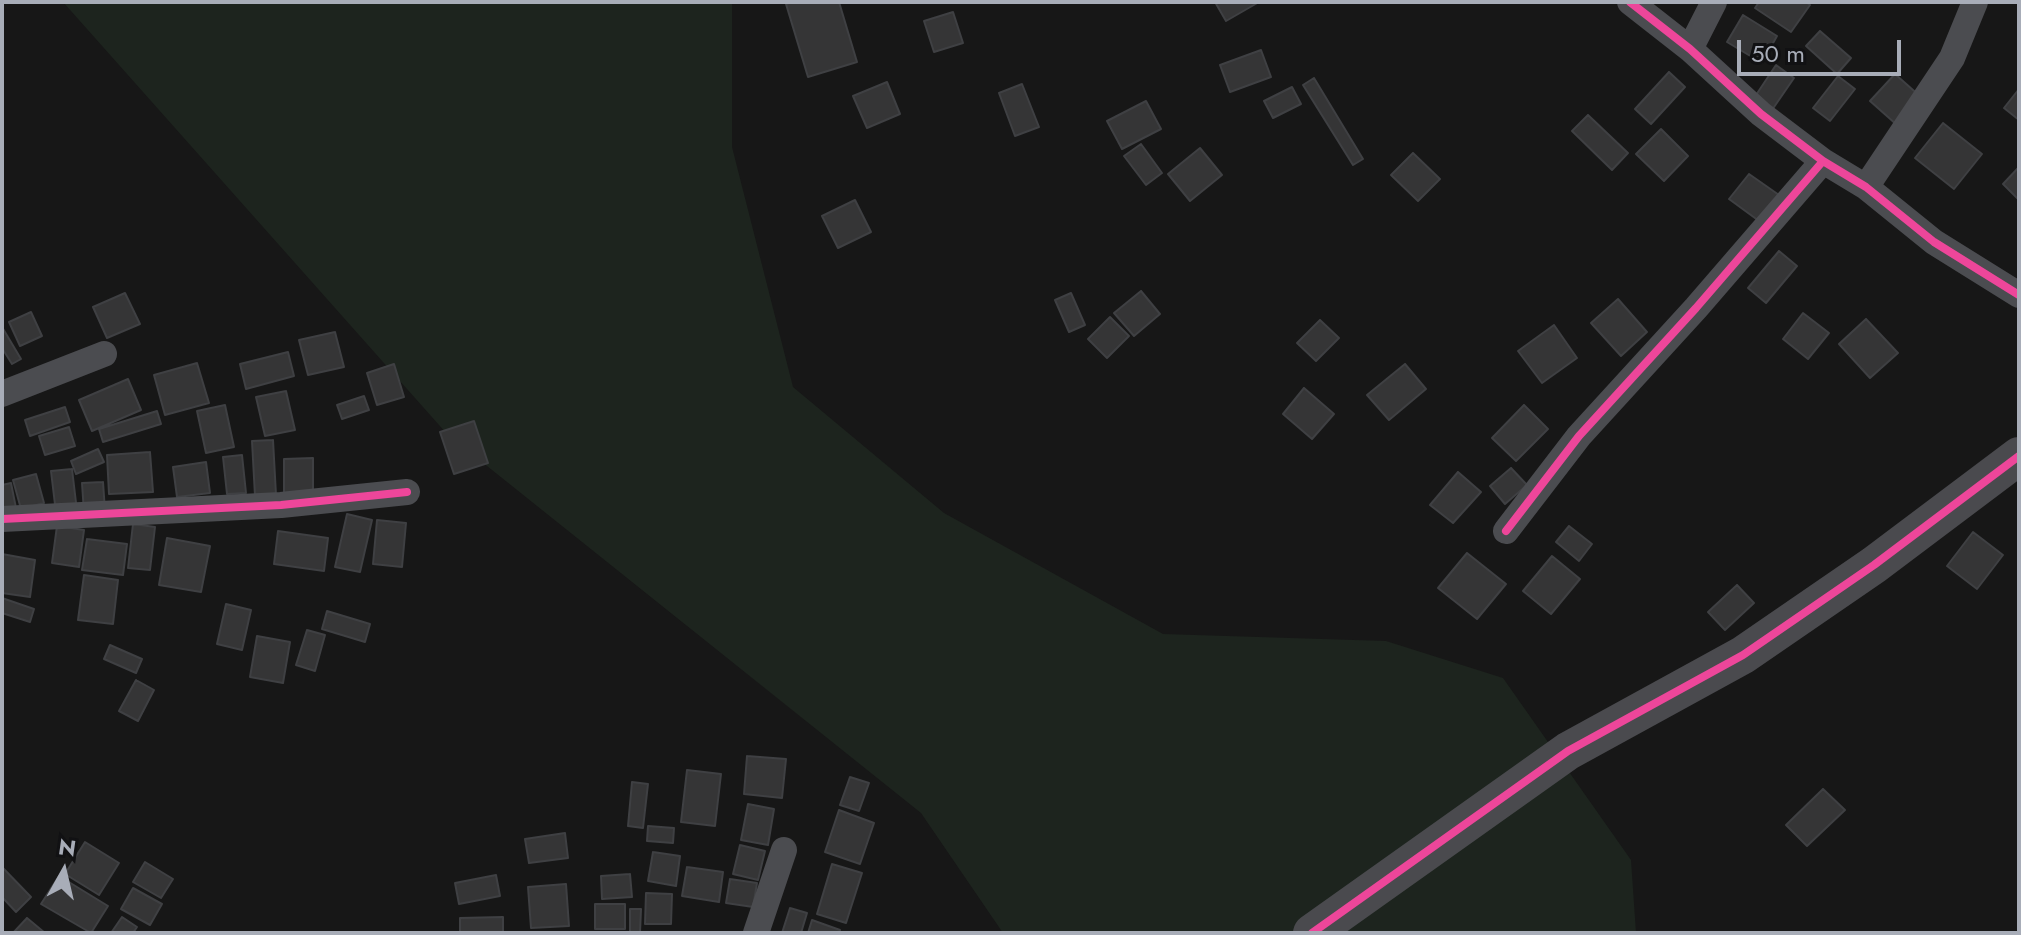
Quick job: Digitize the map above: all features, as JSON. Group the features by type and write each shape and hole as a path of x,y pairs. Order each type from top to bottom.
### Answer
{"street":[{"path":"1630,2 1690,49 1761,114 1823,161 1866,187 1934,242 2019,295"},
{"path":"1690,49 1714,2"},
{"path":"1866,187 1952,58 1975,2"},
{"path":"1506,531 1579,436 1823,161"},
{"path":"2,394 104,354"},
{"path":"1312,933 1568,751 1743,655 1874,565 2019,456"},
{"path":"2,519 281,505 407,492"},
{"path":"756,933 784,850"}],"shaded area":[{"path":"63,2 732,2 732,147 793,387 944,513 1163,634 1386,641 1503,678 1631,860 1636,933 1003,933 921,813 447,434"}],"building":[{"path":"839,2 857,62 808,77 786,4"},
{"path":"1215,2 1259,2 1226,21"},
{"path":"1759,2 1806,2 1810,5 1791,32 1755,8"},
{"path":"953,12 963,43 934,52 924,21"},
{"path":"1743,15 1777,36 1762,63 1727,42"},
{"path":"1820,31 1851,58 1837,74 1806,46"},
{"path":"1261,50 1271,77 1230,92 1220,65"},
{"path":"1776,65 1794,78 1772,110 1754,98"},
{"path":"1669,72 1685,87 1651,124 1635,109"},
{"path":"1895,74 1922,98 1897,125 1870,101"},
{"path":"1838,76 1855,89 1830,121 1813,108"},
{"path":"1314,78 1363,159 1353,165 1303,85"},
{"path":"887,82 900,114 867,128 853,96"},
{"path":"1022,84 1039,127 1015,136 999,93"},
{"path":"1292,87 1301,104 1273,118 1264,101"},
{"path":"2019,89 2019,120 2004,108"},
{"path":"1146,101 1161,129 1122,149 1107,121"},
{"path":"1588,115 1628,153 1612,170 1572,131"},
{"path":"1943,123 1982,154 1954,189 1915,158"},
{"path":"1661,129 1688,156 1664,181 1636,154"},
{"path":"1141,144 1162,173 1146,185 1124,156"},
{"path":"1200,148 1222,175 1190,201 1168,174"},
{"path":"1413,153 1440,179 1418,201 1391,175"},
{"path":"2019,167 2019,200 2003,184"},
{"path":"1749,174 1779,195 1759,221 1729,199"},
{"path":"855,200 871,232 838,248 822,216"},
{"path":"1779,251 1797,266 1766,303 1748,288"},
{"path":"1141,291 1160,314 1134,336 1114,313"},
{"path":"125,293 140,324 107,338 93,307"},
{"path":"1071,293 1085,325 1069,332 1055,300"},
{"path":"1618,299 1647,332 1621,356 1591,323"},
{"path":"31,312 42,336 20,346 9,322"},
{"path":"1803,313 1829,333 1808,359 1783,339"},
{"path":"1110,317 1129,336 1107,358 1088,339"},
{"path":"1866,319 1898,353 1870,378 1839,344"},
{"path":"1320,320 1339,338 1316,361 1297,343"},
{"path":"1554,325 1577,358 1542,383 1518,351"},
{"path":"2,327 21,359 12,364 2,348"},
{"path":"335,332 344,367 308,375 299,340"},
{"path":"288,352 294,376 246,389 240,364"},
{"path":"197,363 209,403 165,415 154,375"},
{"path":"394,364 404,397 377,405 367,373"},
{"path":"1405,364 1426,389 1389,420 1367,395"},
{"path":"128,379 141,410 92,431 79,400"},
{"path":"1304,388 1334,414 1312,439 1283,414"},
{"path":"286,391 295,430 265,436 256,397"},
{"path":"364,396 369,410 342,419 337,405"},
{"path":"225,405 234,447 206,453 197,411"},
{"path":"1524,405 1548,429 1516,461 1492,438"},
{"path":"65,407 70,422 30,436 25,420"},
{"path":"157,411 161,424 103,442 99,429"},
{"path":"474,421 488,463 454,474 440,432"},
{"path":"69,427 75,446 45,455 39,436"},
{"path":"273,440 276,495 255,496 252,441"},
{"path":"98,449 104,462 76,474 71,461"},
{"path":"150,452 153,492 109,494 107,455"},
{"path":"242,455 246,493 227,494 223,457"},
{"path":"313,458 313,499 284,499 284,459"},
{"path":"206,462 210,493 177,497 173,467"},
{"path":"1511,468 1527,485 1505,504 1490,486"},
{"path":"72,469 77,511 56,513 51,471"},
{"path":"1458,472 1481,492 1453,523 1430,505"},
{"path":"36,474 44,503 21,509 13,480"},
{"path":"103,482 105,511 84,513 82,483"},
{"path":"11,483 16,508 2,511 2,485"},
{"path":"347,514 372,520 360,572 335,567"},
{"path":"377,520 406,523 402,567 373,564"},
{"path":"133,524 155,527 150,570 128,568"},
{"path":"57,526 84,530 79,567 52,563"},
{"path":"1569,526 1592,544 1579,561 1556,542"},
{"path":"278,531 328,538 324,571 274,564"},
{"path":"1973,532 2003,555 1977,589 1947,566"},
{"path":"167,538 210,546 201,592 159,585"},
{"path":"87,539 127,544 123,575 82,570"},
{"path":"1467,553 1506,584 1477,619 1438,588"},
{"path":"2,554 35,560 30,597 2,593"},
{"path":"1552,556 1580,579 1551,614 1523,591"},
{"path":"84,575 118,580 113,624 78,620"},
{"path":"1737,585 1754,603 1725,630 1708,612"},
{"path":"2,598 34,609 30,622 2,613"},
{"path":"226,604 251,610 242,650 217,644"},
{"path":"327,611 370,624 365,642 322,629"},
{"path":"307,630 325,635 315,671 296,665"},
{"path":"257,636 290,642 283,683 250,677"},
{"path":"110,645 142,659 136,673 104,659"},
{"path":"136,680 154,690 138,721 119,711"},
{"path":"747,756 786,759 782,798 744,794"},
{"path":"687,770 721,774 715,826 681,822"},
{"path":"850,777 869,783 859,811 840,805"},
{"path":"632,782 648,784 643,828 628,826"},
{"path":"1823,789 1845,810 1807,846 1786,825"},
{"path":"748,804 774,809 768,845 741,840"},
{"path":"839,810 874,823 860,864 825,852"},
{"path":"648,826 674,828 673,843 647,841"},
{"path":"565,833 568,858 529,863 525,839"},
{"path":"85,842 119,863 99,895 65,874"},
{"path":"740,845 765,851 758,880 733,874"},
{"path":"653,852 680,856 676,886 648,881"},
{"path":"145,862 173,879 161,898 133,882"},
{"path":"832,864 862,873 846,923 817,914"},
{"path":"2,867 31,897 16,912 2,897"},
{"path":"687,867 723,872 719,902 682,896"},
{"path":"630,874 632,897 602,899 601,876"},
{"path":"496,875 500,896 459,904 455,883"},
{"path":"59,876 108,906 91,933 41,904"},
{"path":"730,879 757,883 753,907 726,903"},
{"path":"566,884 569,926 531,928 528,887"},
{"path":"133,888 162,904 150,925 121,909"},
{"path":"646,893 672,894 671,924 645,924"},
{"path":"595,904 625,904 625,929 595,929"},
{"path":"790,908 807,913 801,933 782,933"},
{"path":"630,909 641,909 640,933 630,933"},
{"path":"122,917 137,927 133,933 111,933"},
{"path":"503,917 503,933 460,933 460,918"},
{"path":"27,918 45,933 13,933"},
{"path":"812,920 840,930 839,933 808,933"}],"cycle path":[{"path":"1630,2 1690,49 1761,114 1823,161 1866,187 1934,242 2019,295"},
{"path":"1506,531 1579,436 1696,308 1823,161"},
{"path":"1312,933 1568,751 1743,655 1874,565 2019,456"},
{"path":"2,519 281,505 407,492"}]}
